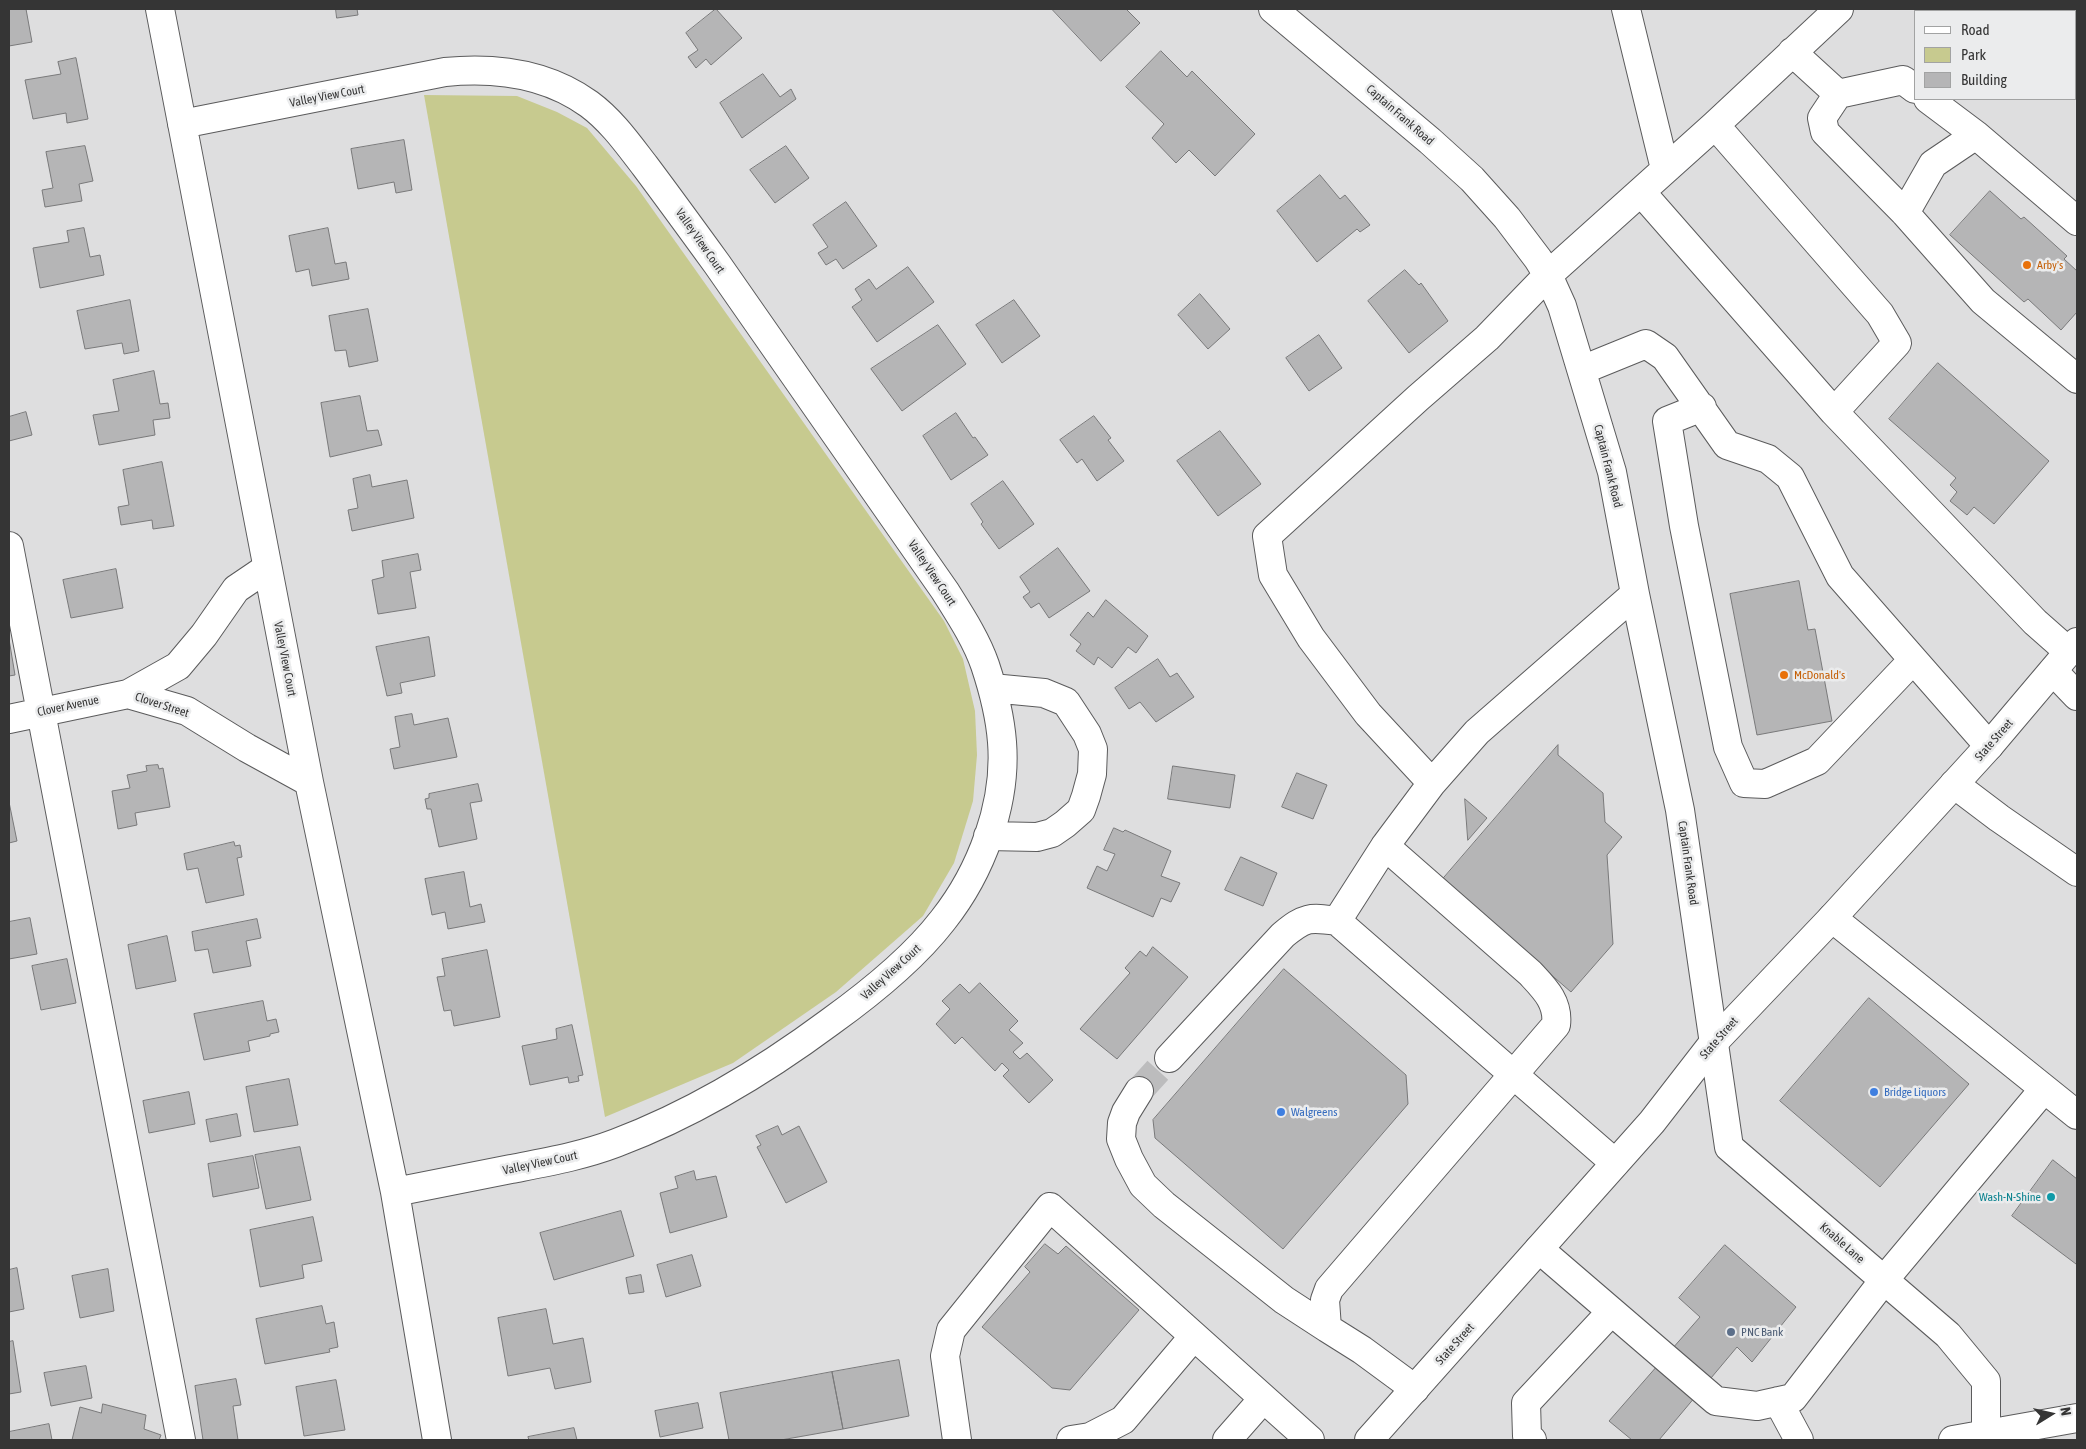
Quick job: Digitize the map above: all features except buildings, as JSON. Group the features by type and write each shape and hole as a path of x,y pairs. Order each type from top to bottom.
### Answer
{"street":[{"name":"Valley View Court","path":"160,9 309,782 395,1192 437,1440"},
{"name":"Captain Frank Road","path":"1273,9 1423,135 1472,179 1507,218 1548,275 1562,306 1612,472 1635,594 1680,810 1714,1042"},
{"path":"1626,9 1665,169"},
{"path":"1432,783 1368,714 1311,638 1273,575 1267,536 1410,404 1486,338 1548,275 1715,126 1834,10"},
{"path":"1792,52 1838,94"},
{"name":"Valley View Court","path":"182,124 445,72 474,69 534,76 563,87 590,104 614,126 676,206 945,591 967,626 984,663 992,688 1002,742 1001,782 994,820 981,856 964,889 943,921 916,951 857,1002 795,1049 729,1090 674,1118 615,1143 566,1159 395,1192"},
{"path":"1914,88 1902,80 1838,94 1822,118 1825,132 1905,213 1983,301 2077,379"},
{"path":"1929,100 1976,135 2077,221"},
{"path":"1715,126 1880,314 1897,343 1834,412"},
{"path":"1905,213 1933,164 1976,135"},
{"path":"1640,192 1834,412 2066,655 2077,696"},
{"path":"1582,370 1646,344 1665,357 1727,445 1768,459 1790,477 1840,576 1989,746"},
{"path":"1702,407 1667,420 1684,526 1728,747 1744,783 1765,784 1817,761 1914,660"},
{"path":"9,546 181,1440"},
{"name":"Clover Street","path":"128,694 178,666 204,635 236,589 267,568"},
{"path":"1337,920 1385,846 1432,783 1477,732 1635,594"},
{"name":"State Street","path":"1369,1440 1652,1122 1714,1042 1832,918 1989,746 2066,655"},
{"path":"988,836 1037,838 1052,834 1065,824 1081,810 1092,774 1093,749 1088,734 1066,702 1044,693 992,688"},
{"name":"Clover Street","path":"128,694 187,711 247,748 309,782"},
{"name":"Clover Avenue","path":"9,719 128,694"},
{"path":"1954,784 2072,859"},
{"path":"1327,1328 1325,1300 1329,1288 1556,1024 1557,1016 1555,1006 1546,990 1530,973 1385,846"},
{"path":"1169,1058 1283,935 1299,922 1316,918 1337,920 1615,1163"},
{"path":"1832,918 2077,1115"},
{"name":"Knable Lane","path":"1714,1042 1729,1146 1948,1335 1986,1381 1986,1437"},
{"path":"1539,1249 1716,1401 1757,1406 1793,1398 1884,1280 2044,1089"},
{"path":"1139,1091 1126,1112 1122,1123 1121,1139 1128,1159 1143,1185 1164,1205 1284,1300 1415,1389"},
{"path":"957,1440 945,1356 951,1330 1050,1207 1310,1440"},
{"path":"1532,1440 1527,1436 1526,1403 1611,1312"},
{"path":"1071,1440 1126,1430 1194,1336"},
{"path":"1227,1440 1263,1399"},
{"path":"1778,1401 1799,1440"},
{"path":"1953,1440 1986,1437 2077,1418"}],"green space":[{"path":"424,95 517,96 557,112 587,128 636,186 944,621 963,659 975,711 977,755 973,801 954,863 923,916 836,992 733,1063 605,1117"}],"tunnel":[{"path":"1139,1091 1169,1058"}],"place":[{"name":"Arby's","path":"2027,265"},
{"name":"McDonald's","path":"1784,675"},
{"name":"Bridge Liquors","path":"1874,1092"},
{"name":"Walgreens","path":"1281,1112"},
{"name":"Wash-N-Shine","path":"2051,1197"},
{"name":"PNC Bank","path":"1731,1332"}]}
